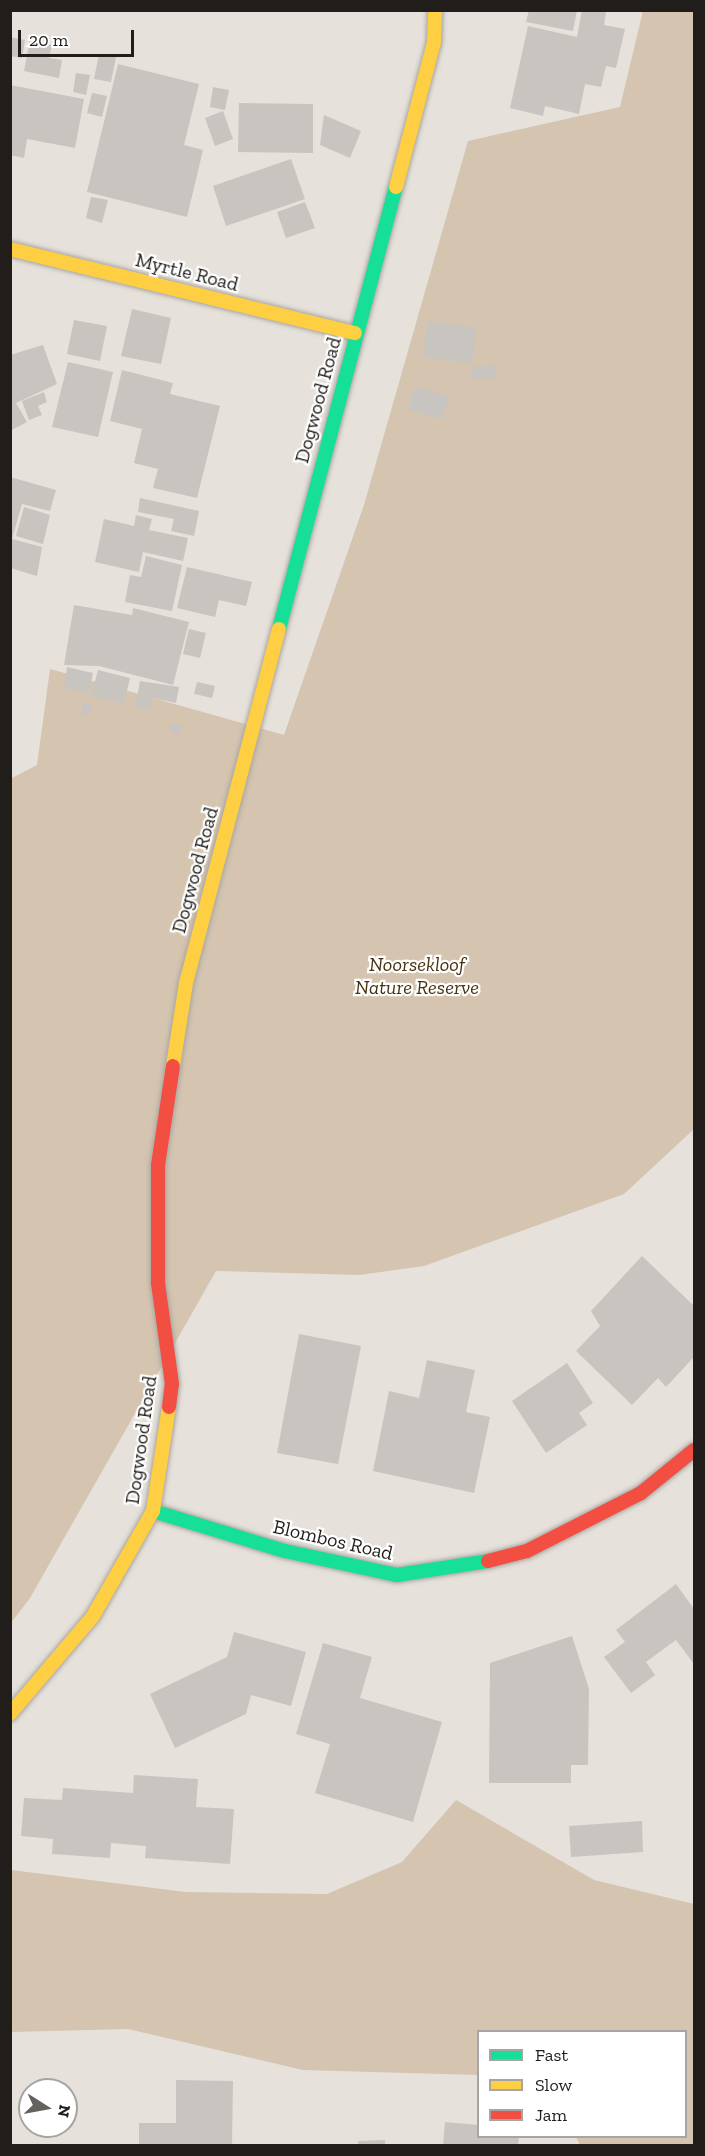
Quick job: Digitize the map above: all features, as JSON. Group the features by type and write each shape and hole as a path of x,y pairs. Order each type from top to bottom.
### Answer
{"street":[{"name":"Dogwood Road","path":"10,1714 93,1616 153,1510 172,1384 158,1283 158,1166 186,983 355,333 434,42 435,10"},
{"name":"Myrtle Road","path":"10,249 355,333"},
{"name":"Blombos Road","path":"153,1510 285,1551 408,1574 527,1551 641,1493 694,1450"}],"green space":[{"name":"Noorsekloof Nature Reserve","path":"643,11 694,11 694,1129 624,1194 424,1266 359,1275 216,1271 30,1598 11,1623 10,779 37,765 50,669 284,735 364,505 468,141 620,107"},
{"path":"456,1800 594,1880 694,1904 694,2145 580,2145 576,2138 687,2138 687,2030 477,2030 477,2075 303,2070 128,2029 11,2032 11,1870 185,1892 327,1894 402,1862"}],"building":[{"path":"529,10 577,10 573,31 526,22"},
{"path":"582,10 606,12 604,25 625,29 616,68 606,66 601,87 585,84 579,114 545,106 543,116 510,108 528,26 577,37"},
{"path":"10,37 25,40 22,58 10,56"},
{"path":"30,40 52,45 49,58 62,60 59,78 24,71"},
{"path":"99,54 116,57 111,82 94,79"},
{"path":"118,64 199,84 184,145 203,150 187,217 87,192"},
{"path":"76,73 90,75 86,95 73,92"},
{"path":"10,85 84,99 75,148 27,139 24,158 10,155"},
{"path":"213,87 229,90 225,110 210,107"},
{"path":"92,93 107,96 102,117 87,113"},
{"path":"239,103 313,104 313,153 238,152"},
{"path":"223,111 233,139 215,146 205,118"},
{"path":"324,115 361,131 350,158 320,145"},
{"path":"291,159 305,199 226,226 213,186"},
{"path":"91,197 108,200 102,223 86,218"},
{"path":"305,202 315,228 286,238 277,212"},
{"path":"132,309 171,318 161,364 121,356"},
{"path":"74,320 107,326 100,361 67,354"},
{"path":"428,321 476,328 472,363 423,357"},
{"path":"43,345 57,384 16,403 27,422 10,431 10,355"},
{"path":"68,362 113,372 98,437 52,427"},
{"path":"495,366 496,378 472,379 472,367"},
{"path":"122,370 173,383 170,394 220,406 197,498 153,488 158,469 134,463 142,429 110,421"},
{"path":"415,387 449,396 442,419 408,410"},
{"path":"44,392 47,402 38,406 42,415 29,420 22,401"},
{"path":"10,477 56,490 50,511 22,504 12,539 42,547 37,576 10,568"},
{"path":"140,498 199,511 194,536 171,531 174,519 138,512"},
{"path":"24,507 50,515 43,544 16,536"},
{"path":"136,515 152,519 149,530 188,538 183,561 143,552 139,572 95,562 104,519 134,526"},
{"path":"146,556 182,565 172,611 125,602 130,575 141,577"},
{"path":"187,567 252,582 246,606 219,600 215,617 177,608"},
{"path":"74,605 132,615 133,608 189,622 173,685 99,666 64,665"},
{"path":"189,629 206,633 200,658 183,654"},
{"path":"67,667 93,673 89,693 64,688"},
{"path":"98,670 130,678 124,704 91,696"},
{"path":"140,681 179,687 176,703 152,698 150,710 135,708"},
{"path":"197,682 215,686 212,698 194,694"},
{"path":"82,703 91,704 90,715 81,714"},
{"path":"171,724 181,725 181,734 170,733"},
{"path":"642,1256 694,1306 694,1357 666,1387 658,1378 632,1405 576,1351 600,1326 591,1311"},
{"path":"299,1334 361,1346 338,1464 277,1453"},
{"path":"427,1360 475,1370 466,1412 490,1417 474,1493 373,1471 389,1391 419,1398"},
{"path":"567,1363 593,1403 579,1413 587,1425 546,1453 512,1401"},
{"path":"676,1584 694,1609 694,1664 676,1640 646,1662 655,1675 631,1693 604,1657 625,1642 616,1630"},
{"path":"234,1632 306,1652 291,1706 251,1695 246,1714 175,1748 150,1694 227,1657"},
{"path":"572,1636 589,1689 588,1765 571,1765 571,1783 489,1783 490,1663"},
{"path":"323,1643 372,1657 360,1698 442,1722 413,1822 315,1793 330,1744 296,1734"},
{"path":"134,1775 198,1779 196,1807 234,1809 230,1864 145,1858 146,1846 111,1843 110,1858 52,1854 53,1839 21,1836 24,1798 62,1800 63,1788 133,1793"},
{"path":"642,1821 643,1852 571,1857 569,1826"},
{"path":"176,2080 233,2081 232,2146 139,2146 139,2123 176,2123"},
{"path":"445,2122 477,2125 477,2138 519,2138 518,2146 443,2146"},
{"path":"385,2140 385,2146 358,2146 358,2141"}],"traffic: fast":[{"path":"279,629 396,187"},
{"path":"153,1511 285,1551 397,1575 488,1561"}],"traffic: slow":[{"path":"396,187 434,42 435,10"},
{"path":"10,249 355,333"},
{"path":"173,1066 186,983 279,629"},
{"path":"10,1714 93,1616 153,1511 169,1407"}],"traffic: jam":[{"path":"169,1407 172,1384 158,1283 158,1165 173,1066"},
{"path":"488,1561 527,1551 641,1493 694,1450"}]}
